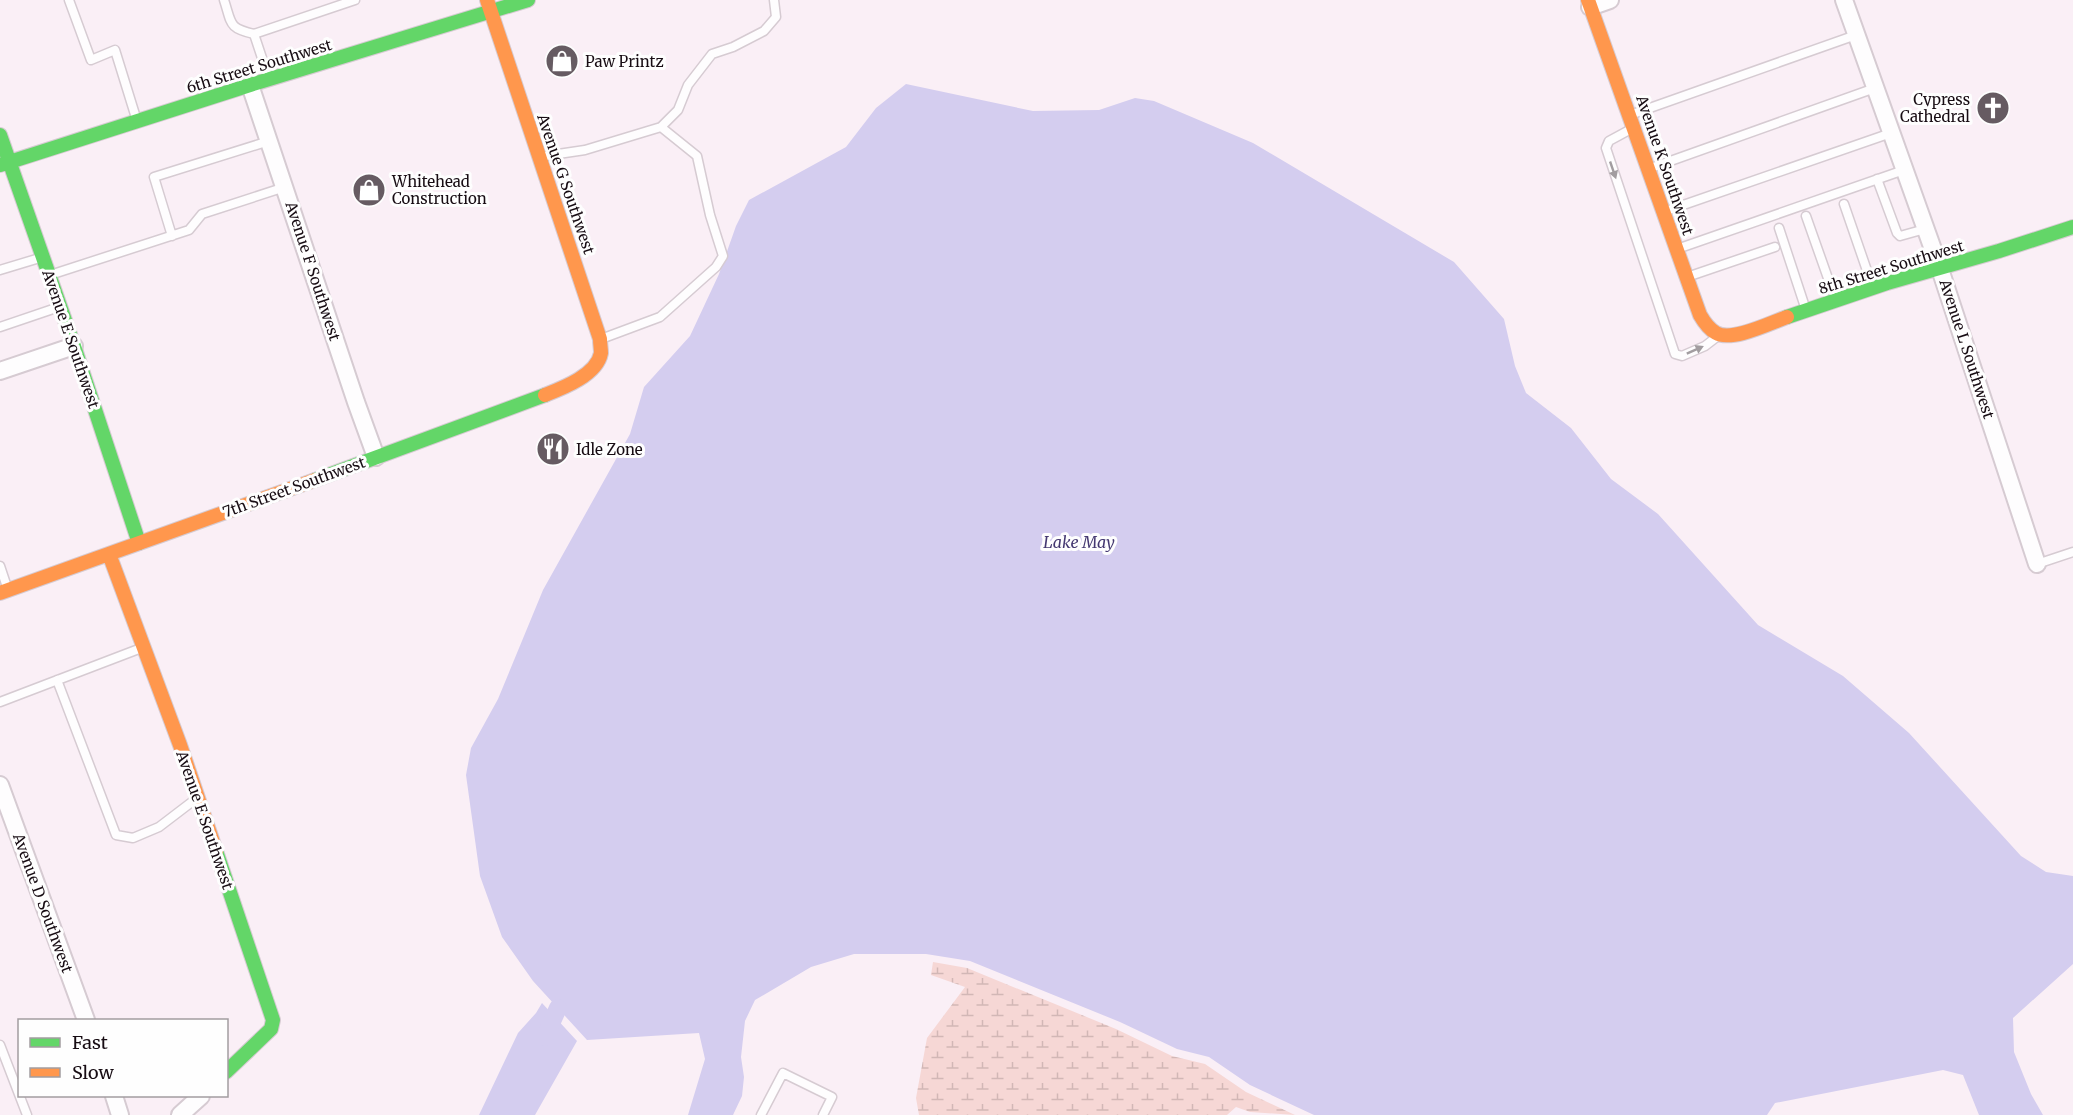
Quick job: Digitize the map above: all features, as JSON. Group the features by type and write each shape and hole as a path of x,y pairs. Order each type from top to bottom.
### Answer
{"street":[{"name":"6th Street Southwest","path":"5,163 420,33 489,6 528,0"},
{"path":"1589,4 1610,0"},
{"name":"Avenue L Southwest","path":"1844,0 1940,269 2037,564"},
{"name":"Avenue K Southwest","path":"1589,4 1700,315 1707,326 1719,336"},
{"name":"Avenue G Southwest","path":"489,6 600,339"},
{"name":"Avenue F Southwest","path":"250,85 376,457"},
{"name":"Avenue E Southwest","path":"0,135 5,163 50,275 139,543"},
{"name":"8th Street Southwest","path":"1719,336 1738,334 1873,288 2073,227"},
{"name":"7th Street Southwest","path":"4,592 561,389 585,376 599,359 600,339"},
{"path":"0,371 74,346"},
{"name":"Avenue E Southwest","path":"109,554 198,797 273,1020 271,1029 228,1070"},
{"name":"Avenue D Southwest","path":"0,785 86,1019"},
{"path":"115,1097 120,1115"},
{"path":"180,1115 199,1097"}],"lane":[{"path":"69,0 91,60 115,50 137,122"},
{"path":"224,0 232,25 237,30 254,34 355,0"},
{"path":"538,157 585,150 661,127 678,110 688,85 712,54 733,47 765,30 776,17 774,0"},
{"path":"254,34 269,79"},
{"path":"1719,336 1705,346 1682,356 1676,354 1606,148 1609,141 1632,122 1856,35"},
{"path":"1647,169 1875,88"},
{"path":"600,339 660,316 716,267 723,256 710,215 696,156 661,127"},
{"path":"1663,212 1891,133"},
{"path":"172,236 154,177 269,141"},
{"path":"1676,249 1904,170"},
{"path":"1876,179 1897,233 1905,236 1925,229"},
{"path":"50,275 189,230 202,214 285,187"},
{"path":"1844,204 1873,288"},
{"path":"1806,216 1836,301"},
{"path":"1779,228 1807,310"},
{"path":"1686,277 1775,247"},
{"path":"0,270 43,256"},
{"path":"0,327 61,307"},
{"path":"2037,564 2073,552"},
{"path":"0,566 4,592"},
{"path":"0,702 144,647"},
{"path":"57,680 116,835 133,838 159,827 198,797"},
{"path":"0,1045 18,1092"},
{"path":"761,1115 783,1073 832,1097 823,1115"},
{"path":"20,1097 27,1115"}],"green space":[{"path":"933,962 967,968 1116,1029 1172,1056 1205,1064 1246,1092 1295,1115 1250,1112 1236,1107 1227,1115 919,1115 916,1098 927,1038 965,987 931,975"}],"water":[{"name":"Lake May","path":"906,84 1033,111 1099,110 1135,98 1154,101 1253,143 1454,262 1504,319 1515,366 1526,393 1571,428 1611,479 1658,514 1758,625 1843,676 1909,733 2021,856 2046,872 2073,876 2073,964 2013,1018 2014,1052 2031,1094 2043,1115 1979,1115 1963,1075 1943,1070 1775,1103 1767,1115 1314,1115 1250,1085 1209,1057 1177,1049 1120,1022 970,961 926,954 854,954 811,967 755,1000 745,1021 741,1057 744,1077 742,1096 733,1115 688,1115 705,1059 699,1033 587,1040 533,981 502,937 480,876 466,775 471,748 498,699 543,590 630,434 644,387 690,336 719,274 736,226 749,200 846,147 876,108"},
{"path":"542,1003 577,1041 535,1115 479,1115 518,1033"}],"waterway":[{"path":"545,1037 558,1008"}],"traffic: fast":[{"path":"0,165 528,0"},
{"path":"0,135 74,346 139,543"},
{"path":"1787,317 1887,283 2073,227"},
{"path":"315,480 545,395"},
{"path":"216,851 273,1020 271,1029 228,1070"}],"traffic: slow":[{"path":"487,0 600,339 601,353 593,368 578,380 545,395"},
{"path":"1588,0 1700,315 1709,327 1723,335 1751,331 1787,317"},
{"path":"0,593 315,480"},
{"path":"109,554 180,745 216,851"}],"place":[{"name":"Paw Printz","path":"562,61"},
{"name":"Cypress Cathedral","path":"1993,108"},
{"name":"Whitehead Construction","path":"369,190"},
{"name":"Idle Zone","path":"553,449"}]}
